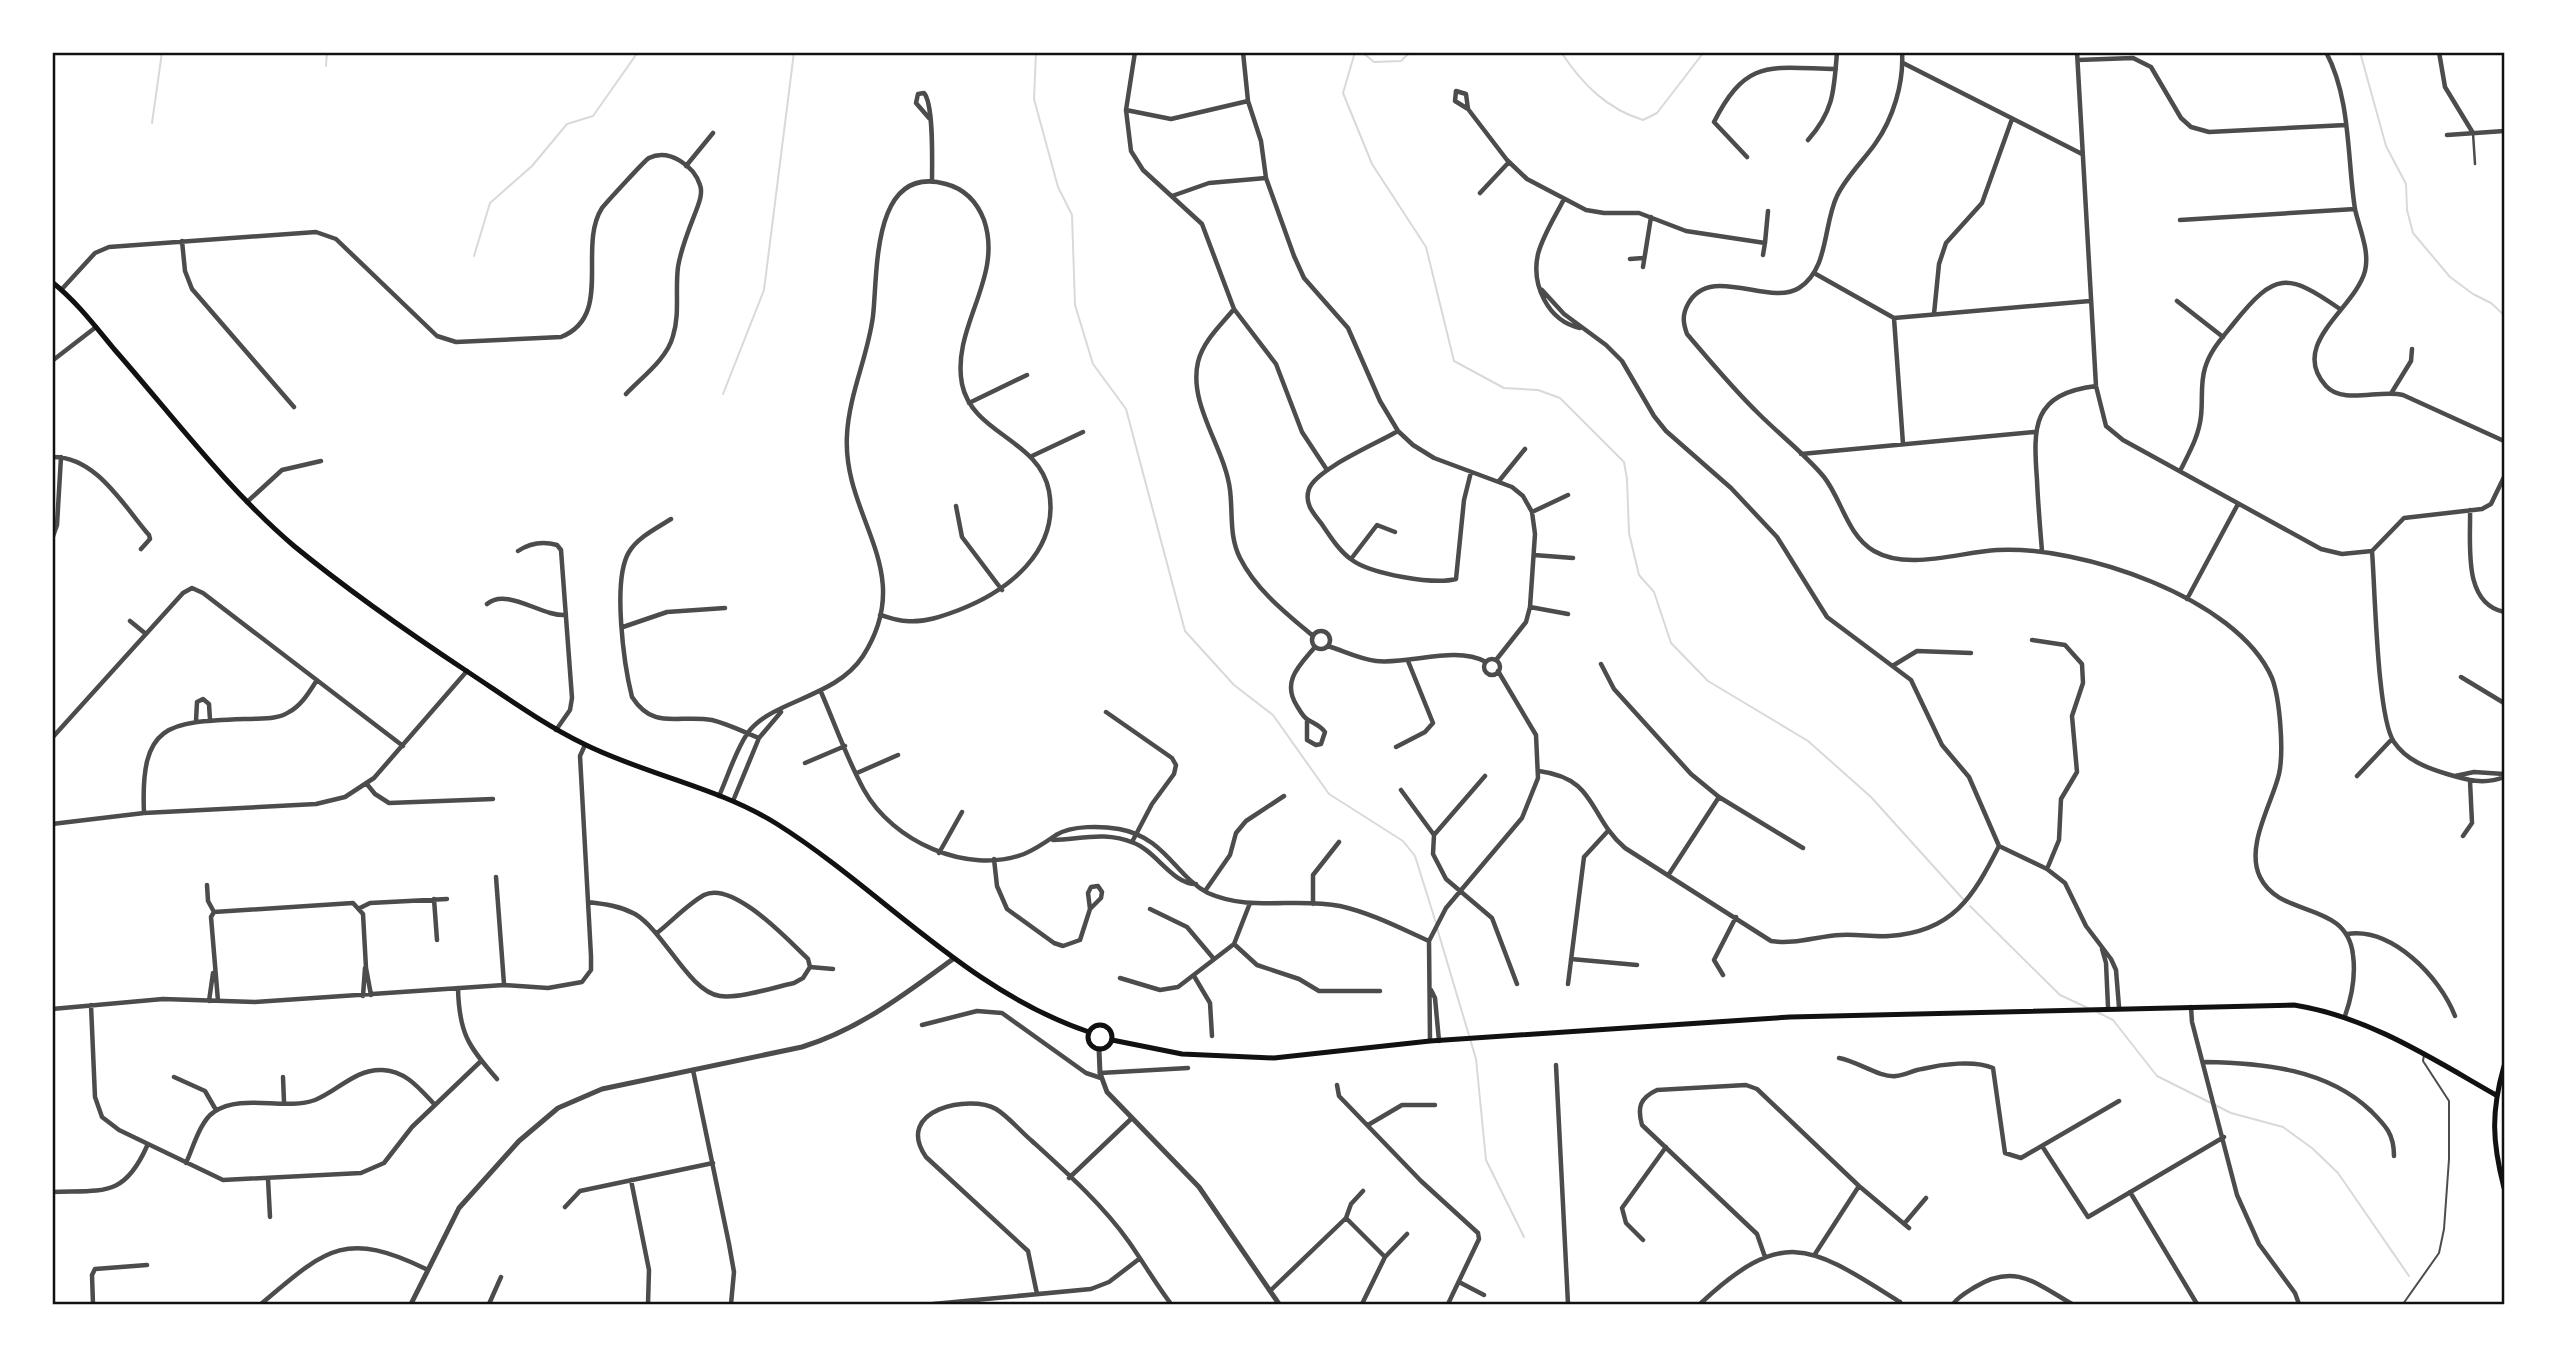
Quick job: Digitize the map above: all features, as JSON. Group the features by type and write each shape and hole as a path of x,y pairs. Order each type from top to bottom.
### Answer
{"main road":[{"path":"52,282 62,289 96,327 247,502 294,545 467,671 556,730 585,745 719,796 774,822 819,853 953,959 1013,999 1057,1021 1089,1032"},
{"path":"1112,1040 1182,1054 1274,1058 1430,1041 1790,1017 2108,1007 2294,1005 2344,1016 2424,1054 2496,1095"},
{"path":"1101,1024 1112,1032 1112,1040 1105,1048 1099,1048 1089,1040 1089,1032 1101,1024"},
{"path":"2504,1066 2496,1095 2494,1137 2504,1188"}],"street":[{"path":"1243,52 1248,101 1261,141 1266,178 1304,278 1348,328 1380,401 1398,431 1413,446 1434,458 1499,481 1523,496 1532,512 1534,555 1530,607 1526,622 1496,660 1486,662 1477,657 1462,656 1408,662 1364,659 1328,646 1324,649 1315,647"},
{"path":"1808,140 1824,122 1829,110 1837,52"},
{"path":"1902,52 1903,62 1888,120 1837,196 1814,273 1797,290 1785,294 1727,286 1710,289 1690,300 1683,323 1687,334 1824,478 1856,534 1866,546 1890,558 1907,559 1996,550 2042,551 2123,570 2187,599 2223,623 2252,649 2273,680 2281,752 2279,772 2255,849 2258,875 2277,897 2331,918 2347,934 2354,963 2353,984 2344,1016"},
{"path":"2077,52 2096,386 2106,426 2123,440 2322,550 2342,554 2372,551 2404,518 2482,509 2491,504 2504,477"},
{"path":"2326,52 2333,64 2346,125 2356,209 2366,256 2361,281 2319,339 2314,353 2315,366 2326,386 2338,395 2392,392 2504,441"},
{"path":"2439,52 2445,87 2473,133 2475,164"},
{"path":"1135,53 1126,110 1131,151 1143,170 1202,224 1234,309 1276,365 1302,432 1327,470"},
{"path":"2078,61 2133,58 2151,67 2180,118 2190,127 2209,132 2346,125"},
{"path":"1903,62 2082,154"},
{"path":"1747,157 1714,122 1737,83 1764,69 1836,69"},
{"path":"929,118 916,103 918,94 924,93 928,97 929,118 932,181"},
{"path":"1126,110 1171,119 1248,101"},
{"path":"1468,109 1509,162 1527,180 1564,199 1596,212 1636,212 1686,231 1765,243"},
{"path":"1934,314 1939,264 1946,243 1982,203 2012,119"},
{"path":"2448,135 2504,131"},
{"path":"686,166 713,133"},
{"path":"62,289 95,253 129,243 316,232 336,239 437,336 456,342 561,337 574,331 585,317 593,277 593,228 603,207 648,158 663,155 686,166 700,186 700,201 678,267 673,338 664,354 626,394"},
{"path":"1480,193 1509,162"},
{"path":"1171,196 1209,183 1266,178"},
{"path":"719,796 747,733 764,718 821,692 858,662 873,637 880,615 884,584 878,550 851,481 847,433 873,320 877,248 883,223 894,201 910,188 932,181 959,189 970,197 984,221 990,247 984,285 959,363 962,387 974,412 1032,457 1041,470 1049,491 1047,528 1042,544 1024,571 1002,590 936,618 906,621 880,615"},
{"path":"1564,199 1537,258 1542,290 1580,328 1606,345 1622,362 1654,416 1666,430 1731,488 1777,537 1828,617 1911,680 1942,745 1969,777 1999,846 2048,869 2065,883 2086,926 2116,970 2119,1007"},
{"path":"2180,220 2356,209"},
{"path":"1763,255 1768,211"},
{"path":"1643,267 1651,217"},
{"path":"182,241 185,271 192,289 294,407"},
{"path":"1630,259 1643,258"},
{"path":"1814,273 1894,318 2090,301"},
{"path":"2180,471 2196,440 2205,365 2223,337 2258,293 2270,286 2305,285 2340,309"},
{"path":"2177,301 2223,337"},
{"path":"1234,309 1204,346 1196,375 1230,489 1230,519 1241,559 1269,597 1313,636 1315,647 1290,681 1294,702 1307,719 1325,732 1321,744 1316,745 1307,740 1307,719"},
{"path":"1894,318 1903,444"},
{"path":"52,361 96,327"},
{"path":"2392,392 2410,361 2412,349"},
{"path":"969,404 1027,375"},
{"path":"2042,551 2034,432 2043,412 2056,398 2072,389 2096,386"},
{"path":"1398,431 1327,470 1312,482 1307,501 1312,512 1350,559 1360,566 1420,579 1457,579 1464,500 1471,472"},
{"path":"1032,457 1083,432"},
{"path":"1800,454 2034,432"},
{"path":"1499,481 1525,449"},
{"path":"52,457 81,461 92,470 149,535 150,539 141,549"},
{"path":"52,539 61,457"},
{"path":"247,502 282,470 321,461"},
{"path":"1532,512 1568,495"},
{"path":"2187,599 2238,504"},
{"path":"956,506 962,537 1002,590"},
{"path":"2470,510 2473,579 2478,595 2493,609 2504,612"},
{"path":"671,519 646,535 629,552 621,572 623,627 632,697 641,712 661,719 711,720 759,738"},
{"path":"1350,559 1377,525 1395,531"},
{"path":"518,551 529,545 557,545 561,550 572,698 570,710 556,730"},
{"path":"2372,551 2384,712 2392,739 2402,753 2417,763 2454,776 2470,781 2504,775"},
{"path":"1534,555 1573,558"},
{"path":"52,738 183,593 192,588 203,593 403,746"},
{"path":"487,604 494,599 511,600 549,615 566,615"},
{"path":"1530,607 1568,614"},
{"path":"623,627 667,612 724,608"},
{"path":"130,621 146,635"},
{"path":"1313,636 1320,632 1326,633 1329,637 1328,646"},
{"path":"2032,640 2065,645 2082,664 2083,683 2072,716 2077,772 2061,799 2059,840 2048,869"},
{"path":"1894,665 1917,651 1971,653"},
{"path":"1430,1041 1429,941 1446,908 1522,818 1539,771 1536,735 1498,671 1496,660"},
{"path":"1396,747 1425,732 1433,723 1408,662"},
{"path":"1486,662 1488,673 1498,671"},
{"path":"1601,664 1615,690 1691,774 1719,797 1803,848"},
{"path":"52,824 144,813 316,804 345,797 366,783 403,746 467,671"},
{"path":"2461,677 2504,704"},
{"path":"144,813 142,776 146,758 171,727 196,721 281,716 298,706 317,680"},
{"path":"821,692 864,790 880,811 921,844 939,853 974,860 1023,854 1052,840 1100,835 1132,842 1148,850 1186,882 1196,884"},
{"path":"196,721 196,705 203,699 209,704 210,720"},
{"path":"733,802 759,738 769,722 785,709"},
{"path":"1105,712 1172,758 1176,765 1174,774 1152,804 1132,842"},
{"path":"2357,776 2392,739"},
{"path":"52,1009 163,999 218,1001 363,996 504,985 548,988 582,982 591,970 580,756 585,745"},
{"path":"805,763 845,746"},
{"path":"857,773 898,755"},
{"path":"1539,771 1559,774 1575,782 1589,796 1607,832 1771,940 1786,943 1838,935 1911,934 1948,919 1966,904 1978,889 1999,846"},
{"path":"2454,776 2474,772 2504,775"},
{"path":"1485,776 1434,835 1432,845 1436,863 1460,892 1492,918 1517,984"},
{"path":"2463,836 2472,823 2470,781"},
{"path":"366,783 375,794 389,803 493,799"},
{"path":"1401,790 1434,835"},
{"path":"1205,891 1230,855 1236,833 1245,821 1284,796"},
{"path":"1669,874 1719,797"},
{"path":"939,853 962,812"},
{"path":"1052,840 1056,835 1080,828 1110,828 1135,834 1167,855 1205,891 1226,900 1338,906 1373,916 1429,941"},
{"path":"1568,984 1584,857 1607,832"},
{"path":"1313,904 1314,875 1339,842"},
{"path":"993,859 997,886 1007,909 1054,943 1063,946 1080,940 1090,909 1088,892 1091,887 1098,886 1102,892 1101,898 1090,909"},
{"path":"496,877 504,985"},
{"path":"207,885 208,901 214,912"},
{"path":"589,902 612,904 636,915 657,933 704,991 718,996 794,982 803,978 810,967 808,958 747,904 715,892 705,895 657,933"},
{"path":"360,908 370,903 447,899"},
{"path":"434,900 437,940"},
{"path":"214,912 353,903 360,908 371,995"},
{"path":"1120,978 1160,990 1178,986 1234,944 1250,903"},
{"path":"1150,909 1187,927 1214,959"},
{"path":"214,912 211,917 213,972 218,1001"},
{"path":"1723,975 1714,960 1736,917"},
{"path":"2347,934 2362,932 2382,939 2411,958 2438,983 2455,1016"},
{"path":"1234,944 1257,965 1299,979 1319,991 1380,991"},
{"path":"2101,945 2106,963 2108,1007"},
{"path":"411,1304 426,1269 459,1208 519,1141 558,1108 602,1089 803,1047 835,1037 869,1019 953,959"},
{"path":"1571,959 1637,965"},
{"path":"810,967 833,969"},
{"path":"363,996 362,976 366,968"},
{"path":"209,1001 213,972"},
{"path":"1194,976 1210,1003 1212,1036"},
{"path":"458,988 462,1031 481,1061 497,1079"},
{"path":"1430,990 1435,998 1439,1041"},
{"path":"91,1005 97,1106 107,1123 147,1146 223,1180 373,1170 391,1156 412,1127 434,1104 481,1061"},
{"path":"2191,1007 2192,1022 2205,1062 2237,1195 2259,1244 2295,1293 2299,1304"},
{"path":"922,1024 977,1011 1002,1013 1086,1073 1101,1076 1188,1068"},
{"path":"1099,1048 1101,1076 1107,1092 1199,1187 1279,1304"},
{"path":"1839,1058 1896,1076 1924,1068 1983,1064 1993,1068 2005,1153 2011,1158 2021,1158 2119,1101"},
{"path":"2205,1062 2306,1073 2327,1080 2357,1098 2390,1130 2394,1139 2395,1156"},
{"path":"1556,1065 1568,1304"},
{"path":"186,1163 204,1123 216,1110 236,1105 314,1101 363,1072 382,1070 404,1075 434,1104"},
{"path":"693,1070 734,1272 731,1304"},
{"path":"174,1077 205,1090 216,1110"},
{"path":"283,1077 284,1102"},
{"path":"1765,1257 1757,1234 1642,1125 1639,1108 1646,1095 1657,1090 1746,1085 1758,1089 1859,1186 1907,1226 1926,1198"},
{"path":"1337,1086 1339,1096 1421,1181 1478,1233 1479,1239 1448,1304"},
{"path":"1037,1294 1028,1251 926,1157 918,1146 918,1130 923,1118 933,1112 981,1104 995,1109 1069,1178 1129,1241 1171,1304"},
{"path":"1368,1125 1402,1105 1435,1105"},
{"path":"1069,1178 1132,1118"},
{"path":"2042,1146 2088,1217 2224,1137"},
{"path":"52,1192 114,1188 136,1171 147,1146"},
{"path":"1643,1240 1626,1223 1622,1208 1666,1147"},
{"path":"565,1207 580,1191 713,1163"},
{"path":"268,1179 270,1217"},
{"path":"631,1180 649,1270 648,1304"},
{"path":"1815,1254 1859,1186"},
{"path":"1269,1292 1292,1274 1346,1218 1351,1204 1363,1192"},
{"path":"2130,1192 2197,1304"},
{"path":"1346,1218 1385,1257"},
{"path":"1362,1304 1385,1257 1407,1234"},
{"path":"261,1304 304,1268 335,1250 378,1249 426,1269"},
{"path":"1700,1304 1731,1276 1765,1257 1798,1252 1815,1254 1841,1265 1900,1302"},
{"path":"933,1304 1091,1289 1109,1282 1139,1259"},
{"path":"93,1304 92,1275 95,1269 147,1265"},
{"path":"1954,1304 1959,1297 1989,1278 2013,1275 2024,1277 2072,1304"},
{"path":"489,1304 501,1278"},
{"path":"1459,1282 1484,1295"}],"lane":[{"path":"2403,1304 2439,1253 2444,1229 2449,1159 2449,1101 2423,1062 2424,1054"}],"waterway":[{"path":"152,123 162,52"},
{"path":"326,66 327,52"},
{"path":"474,256 490,203 532,166 567,124 593,116 638,52"},
{"path":"723,394 764,290 794,52"},
{"path":"1036,52 1034,99 1058,187 1072,215 1075,305 1093,364 1126,409 1185,631 1234,685 1273,715 1329,794 1403,841 1415,856 1436,923"},
{"path":"1355,52 1343,93 1372,164 1426,247 1454,361 1504,388 1538,390 1560,398 1624,462 1629,533 1639,575 1654,592 1671,643 1708,681 1808,741 1871,797 1963,899"},
{"path":"1362,52 1374,62 1401,61 1410,52"},
{"path":"1561,52 1596,94 1618,109 1643,120 1657,113 1704,52"},
{"path":"2360,52 2386,146 2406,184 2407,210 2413,233 2450,277 2491,303 2504,315"},
{"path":"1970,906 2060,995 2088,1008"},
{"path":"1437,928 1476,1059 1486,1160 1524,1237"},
{"path":"2097,1012 2113,1020 2157,1076 2231,1113 2283,1127 2312,1148 2338,1173 2409,1276"}]}
